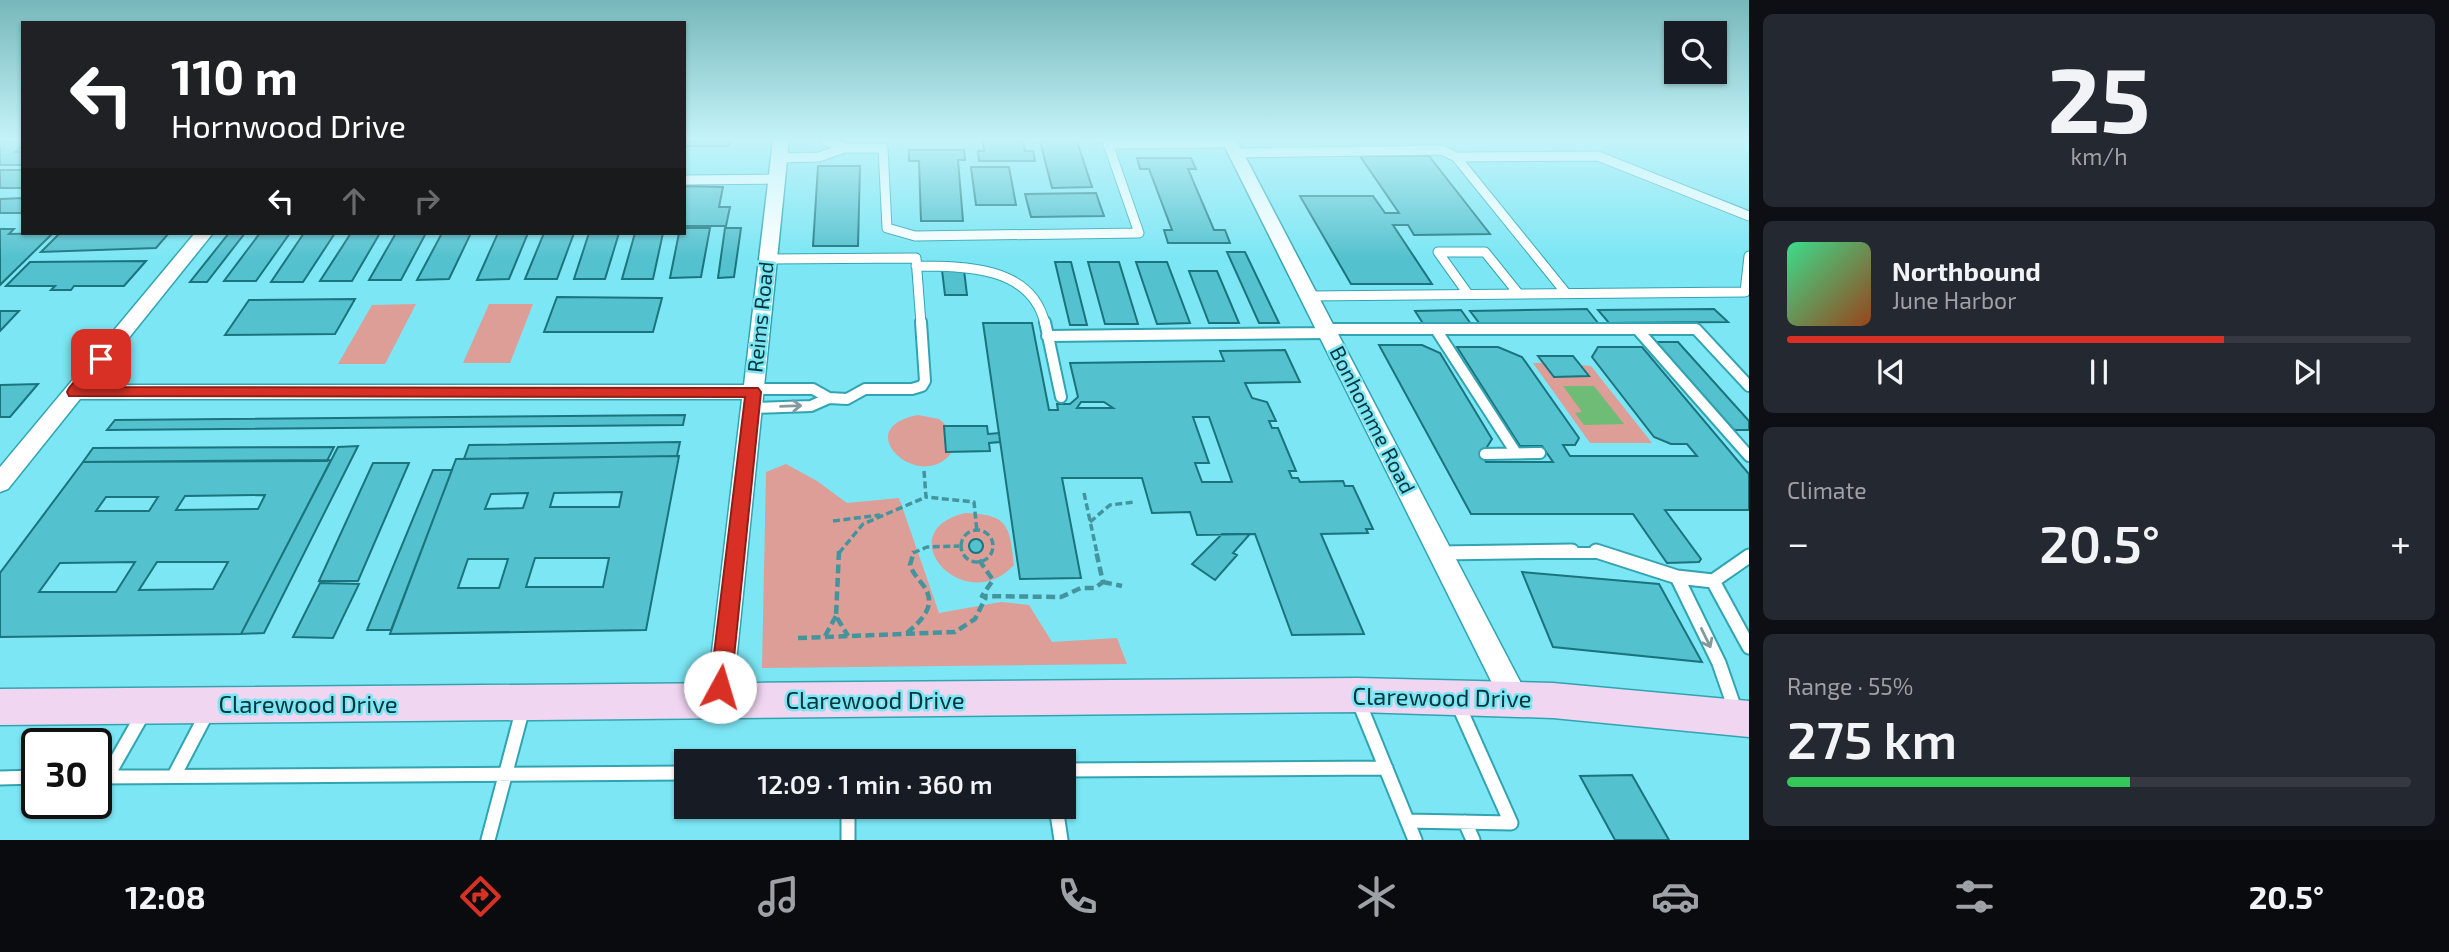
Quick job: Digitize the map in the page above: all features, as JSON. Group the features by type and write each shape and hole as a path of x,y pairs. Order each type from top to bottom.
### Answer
{"street":[{"name":"Reims Road","path":"719,702 777,180"},
{"name":"Bonhomme Road","path":"1250,180 1514,698"},
{"path":"0,483 202,235"},
{"path":"74,392 753,396"},
{"name":"Clarewood Drive","path":"0,707 1357,695 1514,698 1629,705 1744,719"}],"lane":[{"path":"885,180 887,228 915,236 1139,233 1121,180"},
{"path":"1475,180 1566,293"},
{"path":"1659,180 1749,216"},
{"path":"1468,294 1438,252 1485,252 1518,293"},
{"path":"1309,296 1745,292 1749,256"},
{"path":"753,396 813,389 829,398 847,399 865,389 912,389 922,386 925,381 916,258 768,259"},
{"path":"916,266 974,266 1007,275 1034,296 1041,306 1061,397"},
{"path":"1638,330 1749,456"},
{"path":"1047,336 1326,331 1696,330 1749,386"},
{"path":"1437,331 1516,453"},
{"path":"753,396 811,406 829,398"},
{"path":"1485,454 1540,453"},
{"path":"1439,553 1595,551 1677,577 1713,581 1749,556"},
{"path":"1677,577 1744,719"},
{"path":"1713,581 1749,647"},
{"path":"1357,695 1415,840"},
{"path":"1407,821 1511,823 1455,696"},
{"path":"488,840 524,704"},
{"path":"174,776 211,705"},
{"path":"112,762 148,706"},
{"path":"1076,770 1386,768"},
{"path":"112,777 674,773"},
{"path":"0,778 21,777"},
{"path":"848,819 848,840"},
{"path":"1058,819 1061,840"},
{"path":"1465,822 1473,840"}],"path":[{"path":"924,471 926,497"},
{"path":"1084,493 1102,582"},
{"path":"824,637 836,617 839,551 863,524 926,497 974,502 977,532"},
{"path":"1090,522 1098,511 1112,502 1135,502"},
{"path":"834,521 883,514"},
{"path":"977,532 991,539 994,548 989,557 979,560 968,558 959,546 966,534 977,532"},
{"path":"905,634 926,617 929,604 928,593 911,570 909,560 914,551 927,547 959,546"},
{"path":"979,560 993,580 982,596 986,597 1061,597 1081,588 1096,588 1102,582"},
{"path":"1102,582 1122,586"},
{"path":"798,638 955,632 969,627 979,616 986,597"},
{"path":"836,617 848,636"}],"shaded area":[{"path":"416,304 385,364 338,364 372,305"},
{"path":"489,304 533,304 510,363 463,363"},
{"path":"1538,356 1573,356 1580,365 1591,366 1652,443 1590,443 1533,363 1542,363"},
{"path":"1563,386 1594,386 1624,424 1584,425 1575,413 1582,412"},
{"path":"918,415 939,419 953,431 955,447 942,461 927,466 911,464 898,456 890,445 889,433 897,423"},
{"path":"786,464 817,481 847,503 899,498 939,613 1001,602 1029,605 1052,642 1117,638 1127,664 762,668 766,472"},
{"path":"965,513 991,516 999,520 1008,532 1014,565 994,579 974,582 956,577 942,566 933,552 933,537 943,523"}],"building":[{"path":"0,180 21,180 21,188 0,188"},
{"path":"817,180 860,180 858,246 813,246"},
{"path":"920,180 960,180 963,221 921,221"},
{"path":"973,180 1011,180 1016,205 976,205"},
{"path":"1050,180 1090,180 1092,187 1052,188"},
{"path":"1153,180 1193,180 1214,230 1225,230 1230,243 1168,243 1164,230 1172,230"},
{"path":"1377,180 1448,180 1490,234 1414,235 1408,225 1393,225 1432,284 1351,284 1300,196 1373,196 1385,213 1399,213"},
{"path":"686,186 723,187 719,207 730,207 726,226 686,226"},
{"path":"1096,193 1104,216 1031,217 1025,194"},
{"path":"21,198 21,213 0,213 0,199"},
{"path":"686,228 710,228 701,277 670,278 679,235 686,235"},
{"path":"725,228 741,228 734,277 718,278"},
{"path":"0,229 14,229 9,234 51,235 0,285"},
{"path":"58,235 167,235 156,248 41,252"},
{"path":"227,235 243,235 207,282 190,282"},
{"path":"258,235 289,235 256,281 224,281"},
{"path":"303,235 334,235 303,282 271,282"},
{"path":"350,235 379,235 352,281 320,281"},
{"path":"395,235 425,235 401,280 369,280"},
{"path":"441,235 470,235 449,279 417,280"},
{"path":"497,235 527,235 509,279 477,280"},
{"path":"543,235 573,235 557,279 525,279"},
{"path":"588,235 618,235 605,279 574,279"},
{"path":"634,235 663,235 653,279 622,279"},
{"path":"1227,252 1245,252 1279,323 1259,323"},
{"path":"146,261 124,286 74,286 71,290 51,290 55,286 6,286 30,262"},
{"path":"1055,262 1071,262 1087,325 1070,325"},
{"path":"1088,262 1119,262 1138,324 1105,324"},
{"path":"1136,262 1167,262 1190,323 1157,324"},
{"path":"942,270 964,270 967,295 945,295"},
{"path":"1189,271 1217,271 1239,323 1209,323"},
{"path":"557,297 662,298 653,332 544,332"},
{"path":"355,299 335,334 225,335 249,300"},
{"path":"1587,309 1598,323 1480,324 1470,311"},
{"path":"1714,309 1728,322 1609,323 1598,310"},
{"path":"1461,310 1471,324 1424,325 1415,311"},
{"path":"0,311 19,311 0,331"},
{"path":"983,323 1032,323 1049,410 1058,410 1057,404 1070,404 1078,397 1070,363 1224,361 1220,351 1285,350 1300,382 1245,383 1252,398 1267,402 1276,421 1269,421 1272,428 1278,428 1296,471 1289,471 1292,478 1298,478 1300,482 1343,481 1345,486 1353,486 1373,529 1366,529 1368,533 1321,534 1364,634 1292,635 1255,534 1197,535 1190,512 1152,513 1142,478 1062,478 1081,578 1020,579","holes":["1081,402 1104,402 1113,408 1077,408","1193,417 1209,417 1232,482 1202,482 1195,463 1209,463"]},
{"path":"1656,342 1678,342 1749,421 1749,430 1734,430"},
{"path":"1379,345 1422,345 1440,353 1492,439 1482,455 1486,462 1553,462 1542,446 1520,446 1457,347 1498,347 1522,357 1579,438 1575,445 1563,445 1570,456 1697,456 1687,444 1671,444 1654,437 1592,357 1598,347 1642,347 1749,474 1749,510 1665,510 1701,559 1699,562 1667,563 1633,514 1471,514"},
{"path":"1538,356 1573,356 1589,376 1554,377"},
{"path":"38,384 10,417 0,417 0,385"},
{"path":"685,415 683,425 107,430 115,420"},
{"path":"944,426 987,426 988,434 999,433 1000,442 989,443 990,451 946,452"},
{"path":"680,442 677,456 464,459 469,445"},
{"path":"358,446 264,633 241,634 338,447"},
{"path":"334,447 327,461 83,462 93,448"},
{"path":"679,456 646,630 390,634 456,459","holes":["622,492 619,507 550,507 554,493","528,493 523,508 485,509 491,494","535,558 609,558 603,587 526,587","468,559 508,559 499,588 458,588"]},
{"path":"331,460 241,634 0,637 0,573 83,462","holes":["265,495 258,509 176,510 185,496","106,497 158,497 149,511 96,511","135,562 116,592 39,592 60,563","157,562 228,562 213,589 139,590"]},
{"path":"373,463 409,463 358,581 319,581"},
{"path":"433,470 452,470 391,630 367,630"},
{"path":"1222,534 1250,534 1233,553 1237,555 1215,580 1192,564"},
{"path":"973,539 979,539 983,546 979,553 973,553 969,549 969,543"},
{"path":"1522,572 1659,584 1702,662 1553,647"},
{"path":"320,583 359,584 333,638 293,637"},
{"path":"1632,775 1669,840 1615,840 1580,776"}],"route":[{"path":"101,359 74,392 753,392 720,687"}]}
